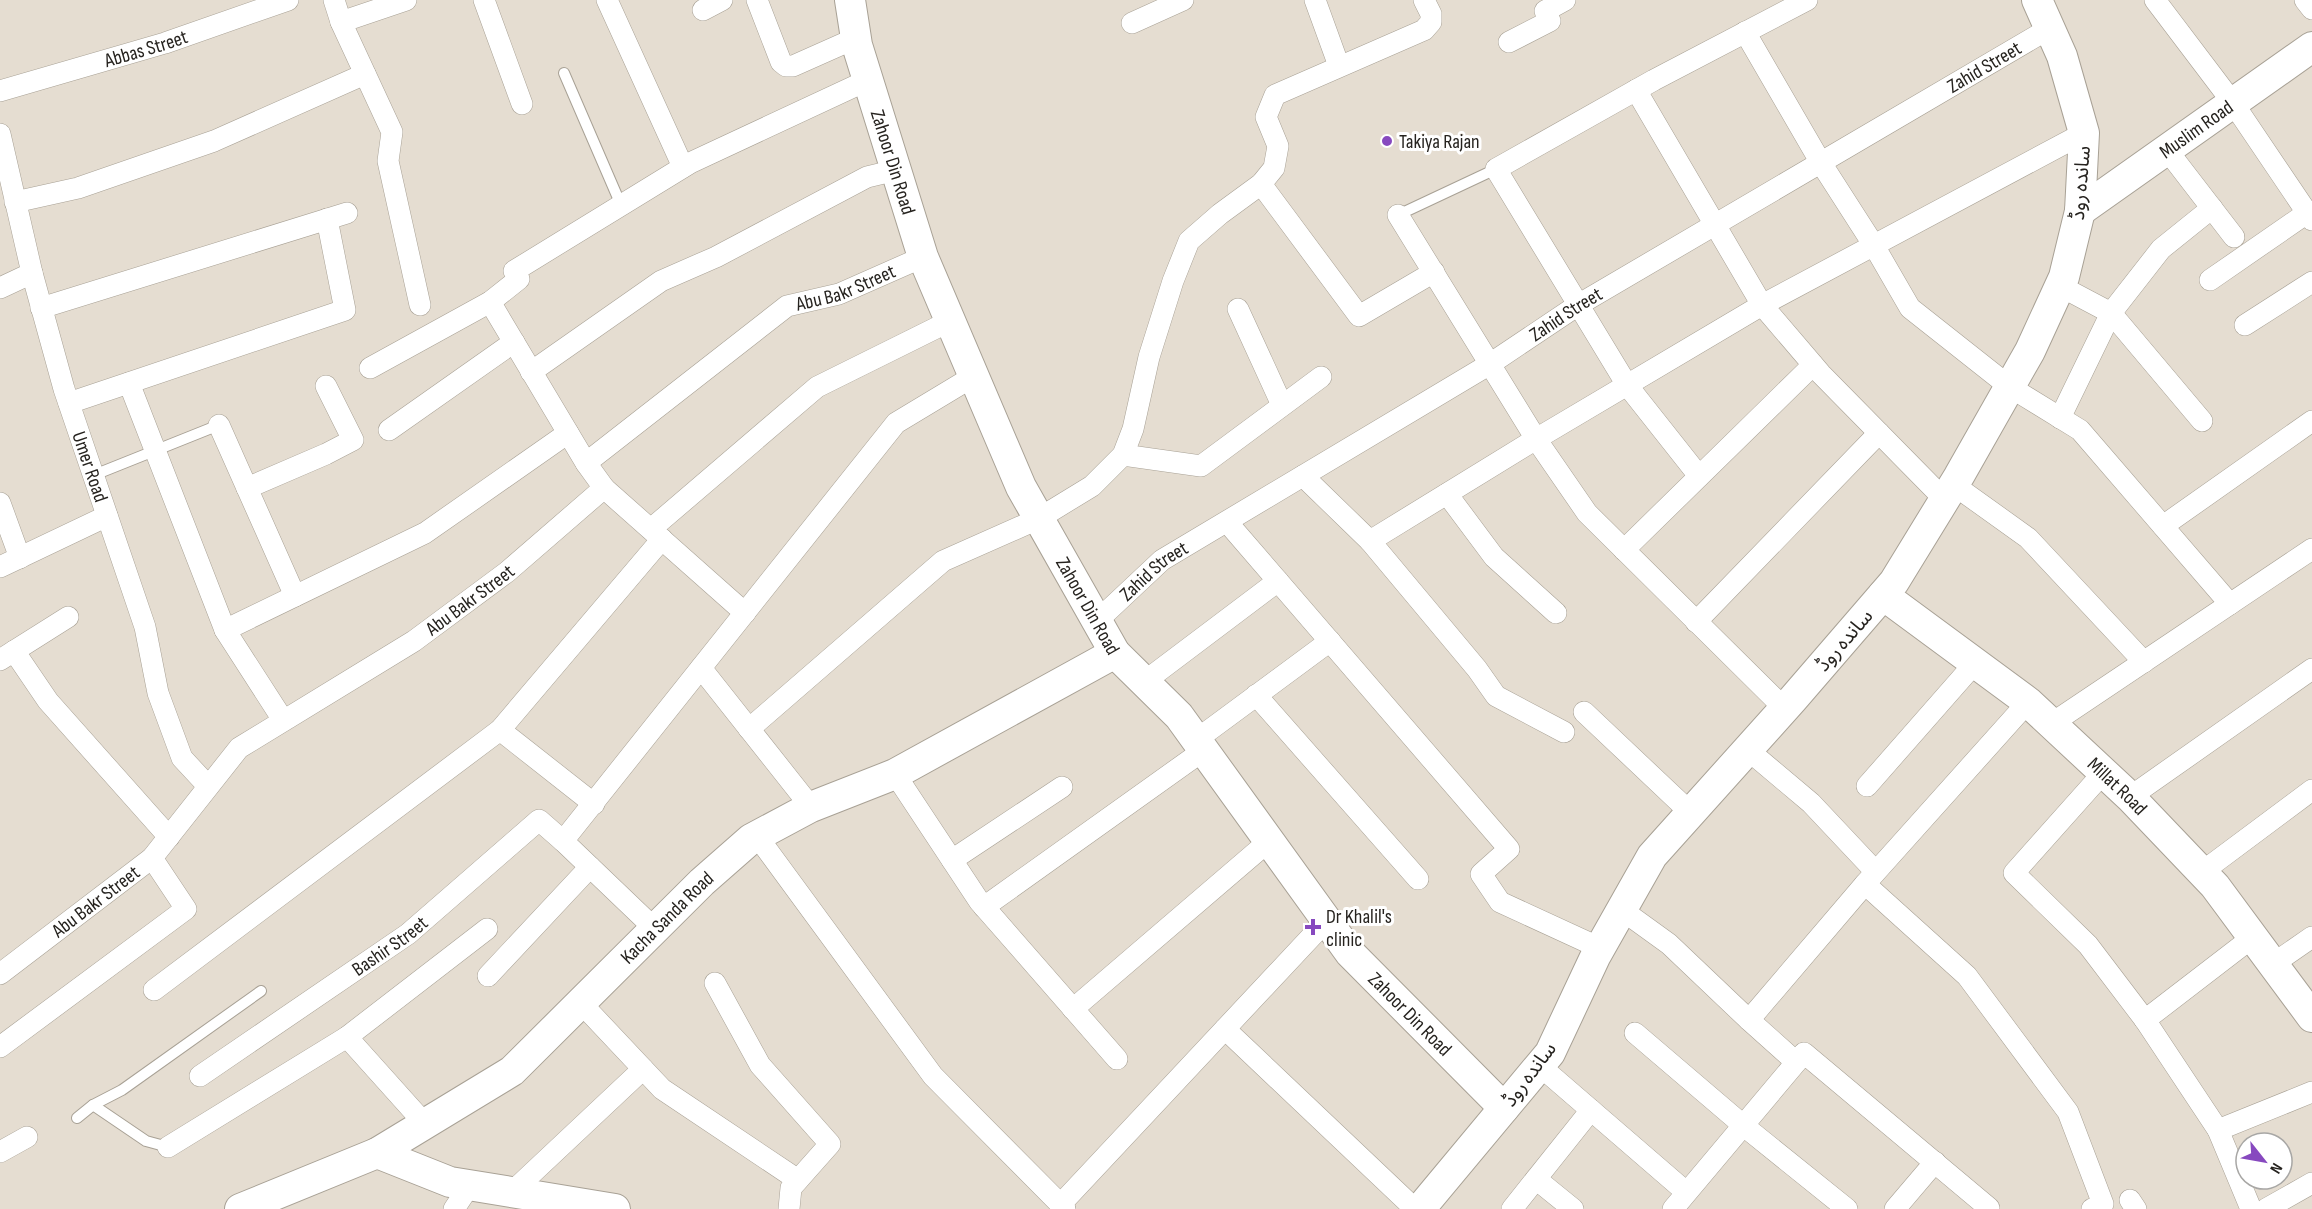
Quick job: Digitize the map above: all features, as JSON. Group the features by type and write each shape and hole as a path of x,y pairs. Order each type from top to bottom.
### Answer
{"street":[{"name":"Abbas Street","path":"0,91 165,43 288,0"},
{"path":"334,0 341,22 392,132 388,161 420,305"},
{"path":"341,22 406,0"},
{"path":"484,0 522,104"},
{"path":"607,0 683,167"},
{"path":"703,10 722,0"},
{"path":"757,0 781,62 786,66 793,66 856,38"},
{"name":"Zahoor Din Road","path":"850,0 856,38 923,257 1021,487 1114,653 1179,716 1350,953 1504,1108"},
{"path":"1132,23 1183,0"},
{"path":"1315,0 1340,66"},
{"path":"749,729 943,561 1038,519 1092,486 1123,455 1133,429 1149,357 1173,281 1189,241 1220,214 1261,184 1274,168 1278,146 1266,117 1275,95 1424,30 1431,22 1431,14 1424,0"},
{"path":"1509,42 1550,21 1545,11 1564,0"},
{"path":"1699,476 1627,385 1496,169 1636,90 1807,0"},
{"name":"ساندہ روڈ","path":"1418,1209 1550,1053 1600,948 1652,856 1785,709 1894,582 1949,493 2030,351 2060,286 2080,211 2084,133 2062,56 2037,0"},
{"path":"2155,0 2233,103 2309,216 2210,280"},
{"path":"2305,0 2312,9"},
{"name":"Zahid Street","path":"1096,621 1162,560 1490,364 1578,305 2050,28"},
{"path":"1745,33 1821,163 1911,308 2010,387 2080,430 2230,604"},
{"name":"Muslim Road","path":"2080,211 2312,47"},
{"path":"15,202 78,188 214,141 365,74"},
{"path":"370,368 490,302 519,279 514,271 683,167 868,80"},
{"path":"1636,90 1762,304 1813,365 1879,433 1949,493 2028,538 2144,662"},
{"path":"1370,542 1536,439 1762,304 2084,133"},
{"name":"Umer Road","path":"0,134 41,308 69,404 145,627 158,693 182,758 208,786"},
{"path":"2167,150 2234,237"},
{"path":"531,372 661,281 716,257 867,177 896,170"},
{"path":"1261,184 1359,316 1434,272"},
{"path":"2060,418 2111,313 2161,249 2212,208"},
{"path":"1398,215 1536,439 1587,513 1785,709"},
{"path":"41,308 337,216 345,310 69,404"},
{"name":"Abu Bakr Street","path":"586,463 787,306 839,294 923,257"},
{"path":"0,288 32,273"},
{"path":"2245,325 2312,282"},
{"path":"2060,286 2111,313 2202,421"},
{"path":"490,302 586,463 604,488 745,613"},
{"path":"1238,309 1282,405"},
{"path":"154,990 500,730 656,534 817,387 950,321"},
{"path":"389,430 514,342"},
{"path":"1624,550 1813,365"},
{"path":"655,929 564,841 896,423 974,376"},
{"path":"1123,455 1201,466 1321,377"},
{"path":"129,383 225,630 283,720"},
{"path":"247,488 353,440 326,386"},
{"path":"2163,526 2312,421"},
{"path":"219,425 295,596"},
{"path":"225,630 425,533 568,433"},
{"path":"1696,622 1879,433"},
{"path":"1303,476 1370,542 1477,669 1496,696 1564,732"},
{"name":"Abu Bakr Street","path":"0,974 152,858 239,748 414,641 507,572 604,488"},
{"path":"1447,494 1494,557 1556,614"},
{"path":"0,503 20,558"},
{"path":"0,567 107,516"},
{"path":"1227,522 1509,849 1481,874 1500,902 1600,948"},
{"path":"2051,724 2312,549"},
{"path":"1144,682 1278,581"},
{"name":"Millat Road","path":"1883,595 2028,702 2130,797 2215,885 2312,1017"},
{"path":"68,617 7,656 169,837"},
{"path":"984,907 1200,745 1256,695 1330,641"},
{"name":"Kacha Sanda Road","path":"240,1209 377,1153 512,1071 702,882 757,836 811,807 895,774 1114,653"},
{"path":"1867,786 1975,663"},
{"path":"701,668 811,807"},
{"path":"2130,797 2312,669"},
{"path":"1256,695 1418,879"},
{"path":"1749,1020 1870,878 2028,702"},
{"path":"1584,712 1692,814"},
{"path":"500,730 594,804"},
{"path":"1748,750 1811,803 1870,878 1967,976 2068,1112 2103,1204 2092,1209"},
{"path":"2104,772 2014,873 2088,945 2145,1020 2218,1130 2251,1209"},
{"path":"895,774 984,907 1117,1059"},
{"path":"952,860 1062,787"},
{"path":"2202,872 2312,790"},
{"name":"Bashir Street","path":"200,1076 408,934 539,820 564,841"},
{"path":"757,836 933,1076 1063,1207 1326,921"},
{"path":"1073,1008 1269,841"},
{"path":"0,1047 186,909 152,858"},
{"path":"488,976 591,867"},
{"path":"1622,910 1669,944 1796,1062"},
{"path":"168,1146 347,1037 487,929"},
{"path":"2145,1020 2253,937"},
{"path":"2273,964 2312,937"},
{"path":"715,983 760,1065 830,1144 791,1188 789,1209"},
{"path":"581,1003 662,1089 798,1180"},
{"path":"1225,1029 1418,1209"},
{"path":"1635,1033 1744,1126 1847,1209"},
{"path":"347,1037 425,1124"},
{"path":"1540,1066 1591,1110 1680,1201 1804,1053 1989,1208"},
{"path":"512,1192 643,1069"},
{"path":"2218,1130 2312,1092"},
{"path":"1512,1209 1591,1110"},
{"path":"0,1152 27,1137"},
{"path":"377,1153 450,1182 462,1197 512,1192 601,1208"},
{"path":"1895,1209 1935,1162"},
{"path":"1536,1179 1573,1209"},
{"path":"2266,1209 2312,1183"}],"lane":[{"path":"564,73 621,205"},
{"path":"1398,215 1496,169"},
{"path":"94,475 219,425"},
{"path":"77,1118 93,1105 122,1090 261,991"},
{"path":"93,1105 146,1141 168,1146"}],"place":[{"name":"Takiya Rajan","path":"1387,141"},
{"name":"Dr Khalil's clinic","path":"1313,927"}]}
